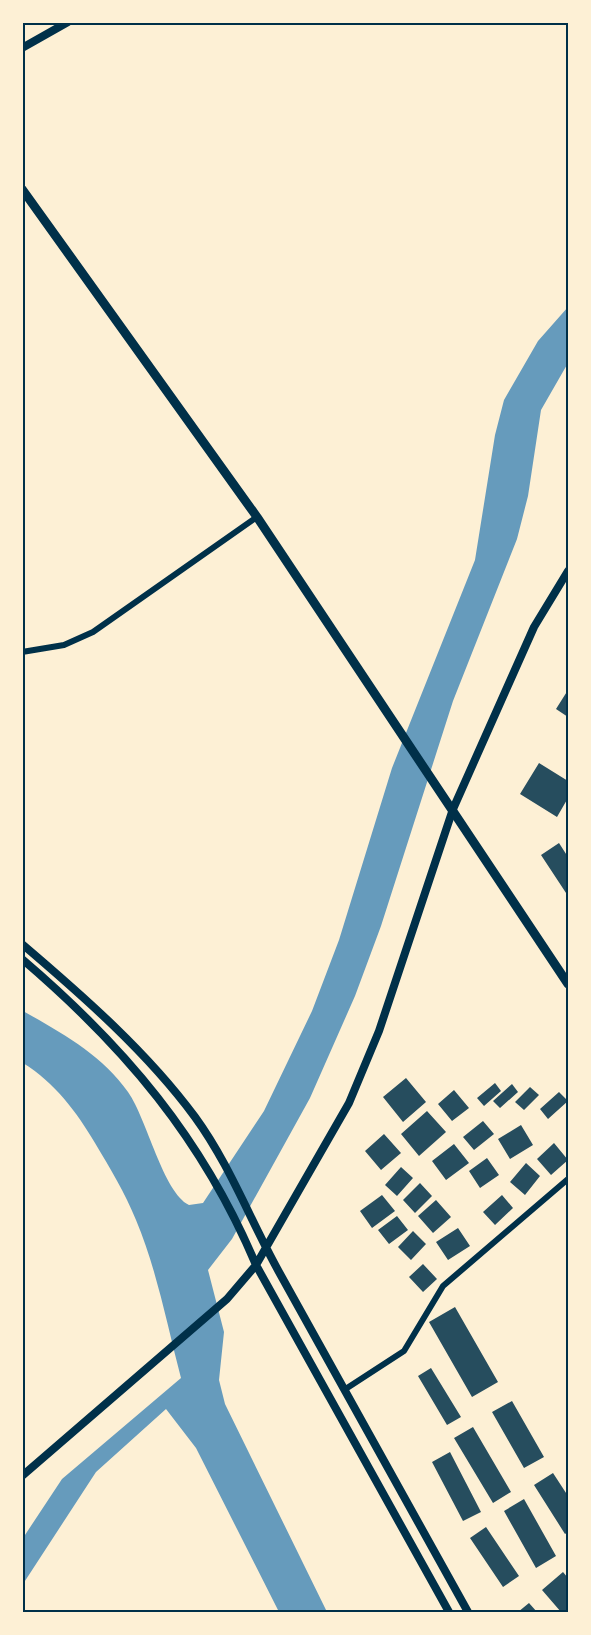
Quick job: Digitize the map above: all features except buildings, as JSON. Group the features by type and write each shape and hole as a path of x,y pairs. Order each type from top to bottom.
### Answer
{"main road":[{"path":"22,189 257,517 437,784 568,984"}],"street":[{"path":"22,48 68,22"},
{"path":"22,652 64,645 93,632 257,517"},
{"path":"22,1476 227,1299 256,1265 349,1103 379,1031 453,809 534,627 568,571"},
{"path":"22,944 84,998 166,1081 223,1158 265,1247 468,1612"},
{"path":"22,959 76,1006 127,1060 168,1109 209,1170 256,1265 449,1612"},
{"path":"344,1390 404,1351 443,1286 568,1179"}],"water":[{"path":"568,307 568,363 541,410 528,496 517,539 453,701 381,926 355,996 310,1098 232,1239 208,1270 224,1332 219,1380 225,1404 327,1612 279,1612 196,1448 166,1409 96,1472 23,1584 23,1538 62,1479 181,1378 156,1278 132,1210 88,1131 72,1109 45,1079 23,1063 23,1011 94,1056 118,1079 135,1104 171,1186 189,1205 203,1203 264,1111 312,1011 339,940 392,768 475,560 495,435 504,400 538,341"}]}
